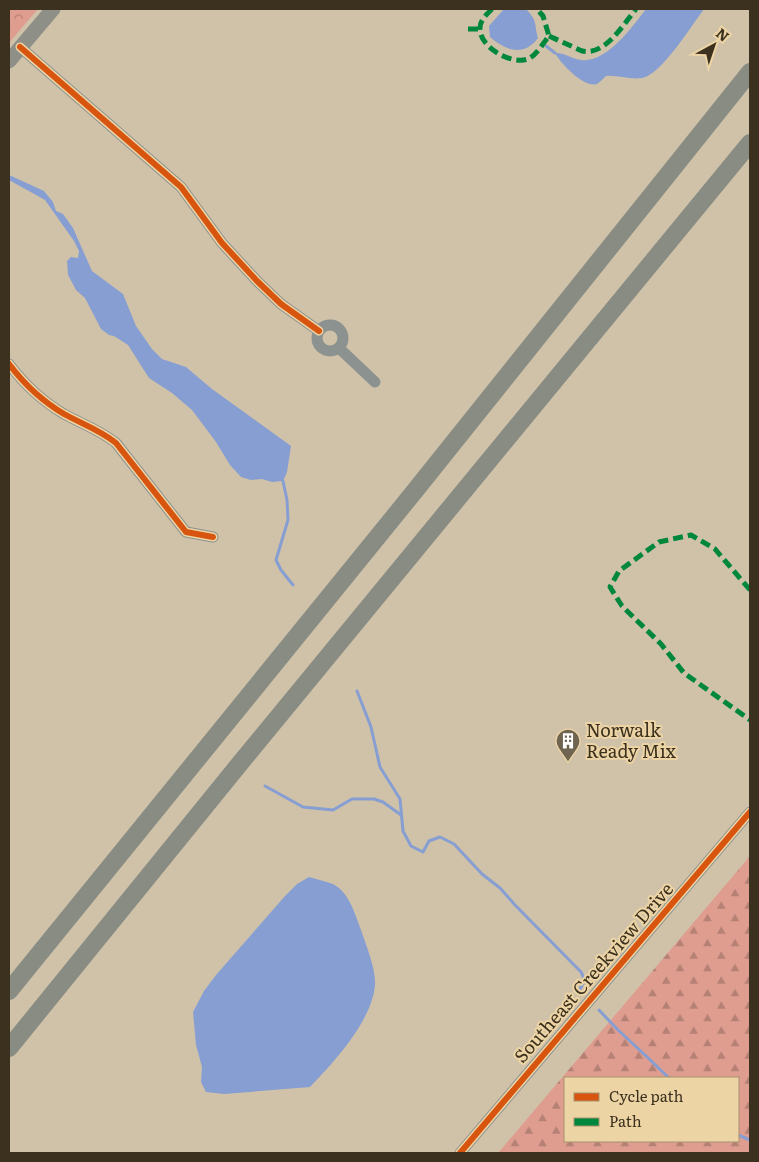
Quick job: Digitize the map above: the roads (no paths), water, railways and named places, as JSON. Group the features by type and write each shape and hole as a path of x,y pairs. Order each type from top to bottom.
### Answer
{"highway":[{"path":"9,991 414,492 750,72"},
{"path":"9,1048 750,143"}],"main road":[{"path":"9,61 53,9"}],"street":[{"path":"20,47 181,187 232,255 256,282 281,304 319,331"},
{"path":"332,325 339,328 344,338 339,348 329,351 322,348 317,341 319,331 324,326 332,325"},
{"path":"339,348 375,382"},
{"path":"9,364 32,390 47,403 104,433 116,443 186,532 213,537"},
{"name":"Southeast Creekview Drive","path":"460,1153 750,812"}],"water":[{"path":"504,9 526,9 530,13 534,20 538,38 533,44 521,50 515,50 502,46 490,37 489,26"},
{"path":"646,9 704,9 667,59 650,75 642,78 606,76 597,84 592,84 573,74 555,53 581,60 600,56 618,42"},
{"path":"9,175 44,191 53,202 56,211 63,214 73,228 92,271 123,294 136,326 152,349 162,359 186,367 212,389 291,446 287,472 283,481 251,480 241,477 230,465 216,442 192,410 172,393 149,378 128,345 101,329 85,298 76,290 68,275 67,261 71,257 78,258 79,251 74,241 45,200 9,180"},
{"path":"309,877 325,881 340,889 353,908 370,957 375,979 372,999 367,1013 350,1040 330,1066 310,1087 224,1094 206,1092 201,1082 202,1067 196,1045 193,1012 204,991 216,975 285,896 297,884"}],"waterway":[{"path":"546,46 555,53"},
{"path":"283,481 287,500 288,520 276,560 293,585"},
{"path":"357,691 371,727 380,767 400,799 403,831 411,846 423,852 429,841 440,837 454,844 482,874 500,888 581,972 585,980 580,989"},
{"path":"265,786 303,807 333,810 352,799 374,799 383,802 401,815"},
{"path":"599,1010 668,1077"},
{"path":"739,1135 750,1140"}],"place":[{"name":"Norwalk Ready Mix","path":"568,762"}]}
